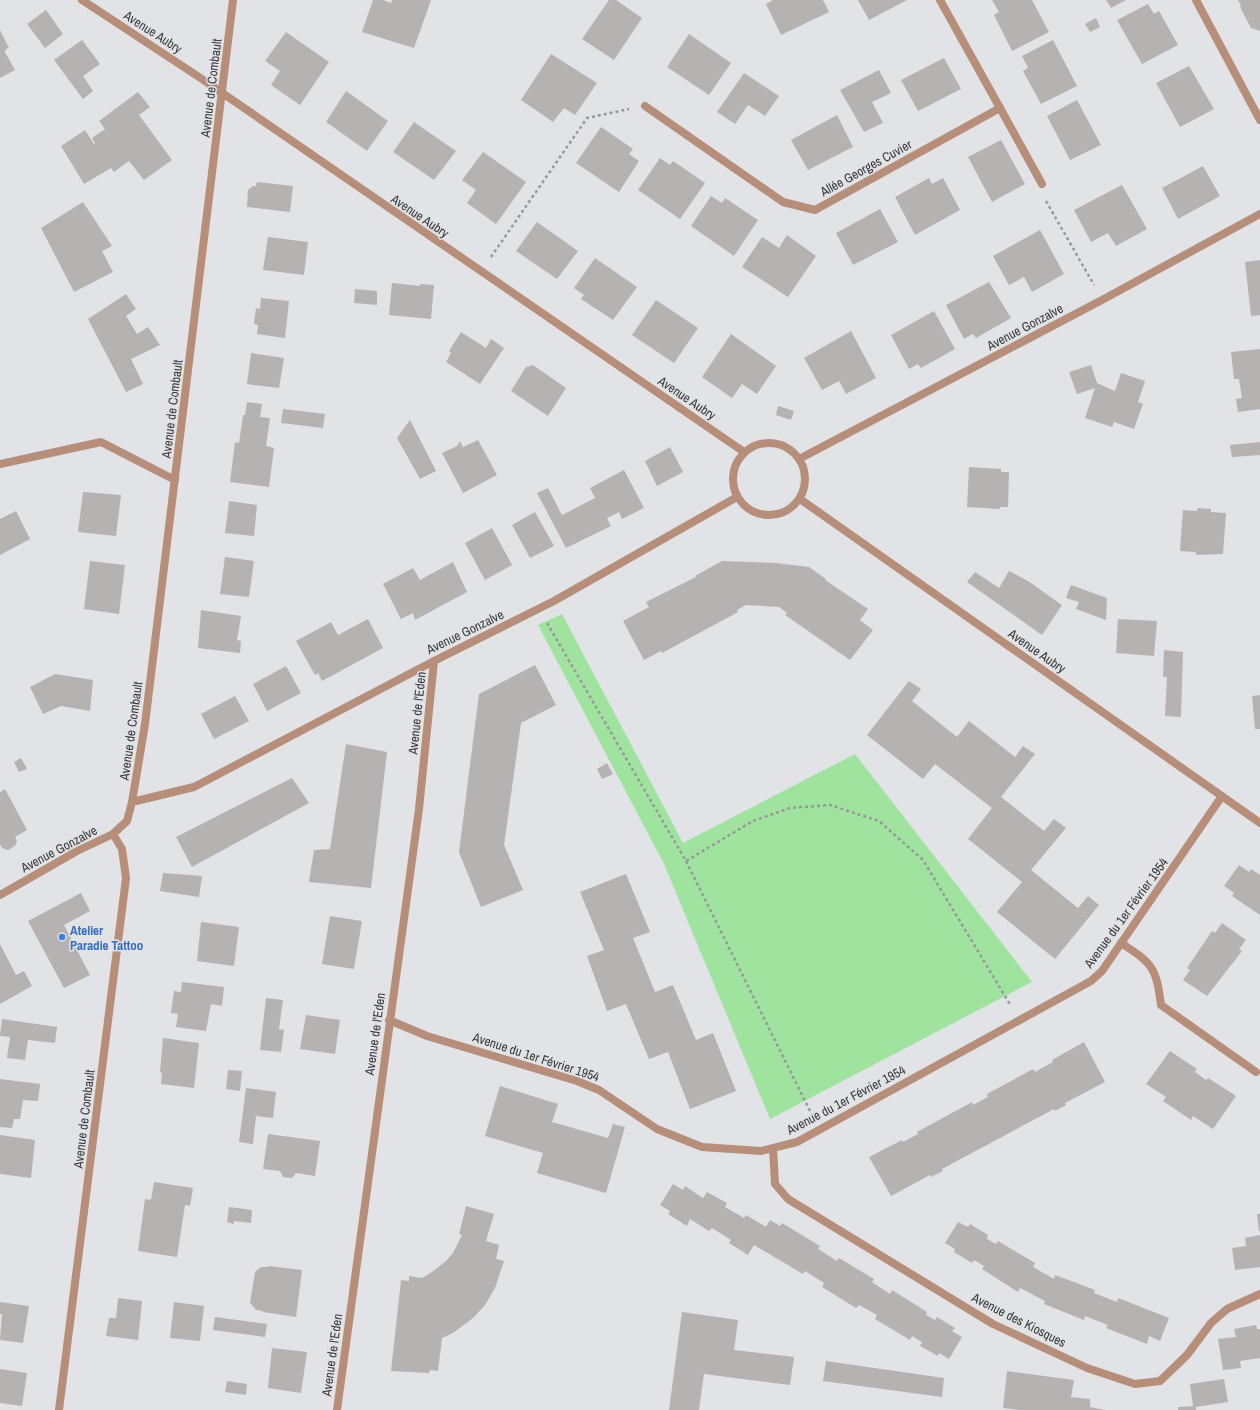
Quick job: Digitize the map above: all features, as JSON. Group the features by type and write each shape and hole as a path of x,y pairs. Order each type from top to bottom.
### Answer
{"street":[{"name":"Avenue Aubry","path":"82,0 222,94 744,452"},
{"name":"Avenue de Combault","path":"127,821 132,802 145,724 233,0"},
{"path":"940,0 1042,184"},
{"path":"1196,0 1260,120"},
{"name":"Allée Georges Cuvier","path":"644,106 783,202 815,210 1000,108"},
{"name":"Avenue Gonzalve","path":"799,459 1102,300 1260,214"},
{"path":"0,464 101,442 175,480"},
{"path":"767,442 784,446 791,450 799,459 804,471 805,484 800,499 788,510 767,515 755,513 745,506 737,497 733,487 732,474 737,462 744,452 755,445 767,442"},
{"name":"Avenue Gonzalve","path":"132,802 194,787 434,661 539,609 737,497"},
{"name":"Avenue Aubry","path":"800,499 1260,823"},
{"name":"Avenue de l'Eden","path":"337,1410 389,1020 419,809 434,661"},
{"name":"Avenue du 1er Février 1954","path":"389,1020 427,1036 577,1081 599,1090 657,1128 702,1147 761,1151 797,1142 1091,981 1102,970 1222,796"},
{"name":"Avenue Gonzalve","path":"0,895 77,851 113,834 127,821"},
{"name":"Avenue de Combault","path":"59,1410 126,878 122,849 113,834"},
{"path":"1121,943 1146,960 1157,978 1161,1005 1256,1072"},
{"name":"Avenue des Kiosques","path":"773,1148 775,1184 788,1199 993,1324 1087,1368 1135,1384 1160,1381 1187,1355 1211,1323 1227,1309 1260,1294"}],"path":[{"path":"481,272 587,118 644,106"},
{"path":"1042,184 1044,198 1102,300"},
{"path":"539,609 686,860 819,1130"},
{"path":"686,860 753,821 790,808 830,805 879,821 924,860 1020,1020"}],"green space":[{"path":"562,614 683,843 855,754 1032,982 770,1119 664,864 538,625"}],"building":[{"path":"373,0 383,0 391,3 392,0 431,0 414,48 362,32"},
{"path":"609,0 616,0 642,18 614,60 582,39"},
{"path":"773,0 823,0 829,12 781,35 766,4"},
{"path":"858,0 907,0 869,20"},
{"path":"992,0 1032,0 1049,32 1012,51 994,15 999,12"},
{"path":"1106,0 1126,0 1111,8"},
{"path":"1238,0 1260,0 1260,31 1251,28"},
{"path":"1148,4 1154,14 1159,11 1178,45 1142,64 1117,20"},
{"path":"46,10 63,34 45,48 27,24"},
{"path":"1096,18 1100,27 1090,32 1085,24"},
{"path":"0,30 9,48 6,49 5,52 15,70 0,78"},
{"path":"286,32 329,62 300,105 271,85 280,71 265,61"},
{"path":"689,34 731,63 709,95 667,67"},
{"path":"82,40 100,64 83,76 93,91 83,99 54,60"},
{"path":"1053,40 1077,86 1041,104 1023,71 1028,68 1022,56"},
{"path":"551,54 597,83 575,115 564,108 553,122 521,100"},
{"path":"944,58 961,89 918,111 901,80"},
{"path":"1189,66 1214,109 1180,127 1156,83"},
{"path":"879,70 891,93 872,102 883,123 864,132 840,90"},
{"path":"744,73 779,96 765,116 748,105 735,124 717,112"},
{"path":"346,91 388,121 367,151 326,122"},
{"path":"138,92 150,107 139,115 172,160 144,180 129,161 114,172 111,168 84,184 61,146 85,130 94,144 95,143 92,138 105,129 99,121"},
{"path":"1077,100 1101,145 1070,160 1047,116"},
{"path":"837,115 853,147 808,170 791,140"},
{"path":"414,122 456,151 434,180 393,152"},
{"path":"601,127 633,149 629,154 639,161 619,192 576,163"},
{"path":"1001,140 1025,184 992,202 968,157"},
{"path":"483,152 526,182 496,224 467,203 476,190 462,180"},
{"path":"660,158 670,165 673,161 705,183 680,219 638,190"},
{"path":"1203,166 1220,196 1178,219 1162,188"},
{"path":"929,178 932,184 943,178 960,210 915,235 895,197"},
{"path":"257,182 293,186 290,212 247,207 248,190 253,186 256,186"},
{"path":"1122,185 1147,229 1116,246 1108,233 1091,242 1074,210"},
{"path":"711,196 722,203 725,198 758,220 734,256 691,226"},
{"path":"83,202 112,246 102,251 113,272 74,292 41,228"},
{"path":"880,209 898,242 853,265 836,233"},
{"path":"537,222 578,251 557,279 516,251"},
{"path":"1040,230 1064,274 1032,292 1024,277 1009,285 993,256"},
{"path":"787,235 816,256 788,297 742,267 762,237 779,248"},
{"path":"268,237 308,242 304,275 263,270"},
{"path":"595,258 637,287 613,320 581,299 584,295 574,288"},
{"path":"1260,260 1260,315 1251,316 1245,262"},
{"path":"989,282 1011,318 976,338 973,334 964,339 946,305"},
{"path":"392,283 420,286 420,284 434,285 431,319 389,315"},
{"path":"355,289 377,291 377,305 354,303"},
{"path":"126,294 136,309 126,316 137,334 148,327 160,345 131,359 143,384 126,392 88,319"},
{"path":"261,298 289,301 285,338 257,334 258,325 254,324 256,308 260,309"},
{"path":"656,300 698,328 674,363 632,335"},
{"path":"934,311 955,349 921,368 918,364 909,369 891,335"},
{"path":"851,331 876,378 846,394 839,381 822,390 804,358"},
{"path":"461,332 486,348 491,339 504,348 480,384 446,362 451,353 449,351"},
{"path":"731,334 776,366 757,394 742,384 732,398 702,377"},
{"path":"1260,349 1260,409 1238,412 1236,399 1242,398 1239,379 1234,379 1231,352"},
{"path":"251,353 284,358 279,388 247,384"},
{"path":"533,365 566,388 548,416 511,391 526,367"},
{"path":"1091,365 1097,383 1115,391 1121,373 1145,381 1138,402 1143,404 1134,429 1114,422 1112,427 1085,418 1095,388 1077,394 1069,372"},
{"path":"247,402 262,404 260,417 270,418 266,446 274,448 269,487 230,482 235,442 239,443 243,415 245,415"},
{"path":"778,406 794,411 791,420 776,415"},
{"path":"283,409 325,414 323,428 281,423"},
{"path":"410,420 436,471 420,479 397,438"},
{"path":"478,440 497,475 463,493 442,453 457,446 460,441 463,447"},
{"path":"1260,442 1260,455 1232,457 1230,445"},
{"path":"670,447 683,472 657,486 645,461"},
{"path":"969,467 1001,469 1001,472 1009,472 1008,507 1000,507 1000,509 967,507"},
{"path":"624,470 644,508 622,519 619,512 607,518 611,526 566,548 537,493 548,488 562,515 595,498 590,488"},
{"path":"83,492 121,495 116,536 78,532"},
{"path":"229,501 257,505 254,536 225,533"},
{"path":"1198,508 1211,509 1211,512 1226,513 1223,554 1197,555 1195,552 1180,551 1183,510 1197,511"},
{"path":"16,511 30,539 0,555 0,519"},
{"path":"535,512 554,546 530,558 512,525"},
{"path":"492,528 512,565 485,580 465,543"},
{"path":"225,557 254,561 249,597 220,594"},
{"path":"90,561 125,565 119,614 84,609"},
{"path":"722,561 776,563 809,567 826,579 825,580 868,609 860,620 873,630 850,660 785,615 787,613 779,607 746,605 737,610 738,612 662,653 661,651 644,660 623,621 649,607 646,602 696,577 695,576"},
{"path":"453,562 467,592 415,620 413,613 401,619 383,584 413,568 420,580"},
{"path":"1009,571 1028,581 1062,605 1042,635 967,582 975,572 999,588"},
{"path":"1071,585 1107,598 1106,620 1076,609 1079,602 1066,598"},
{"path":"201,610 241,616 237,640 241,641 240,653 198,648"},
{"path":"368,619 383,648 322,681 318,673 315,675 296,641 331,622 338,635"},
{"path":"1118,619 1157,621 1154,656 1116,653"},
{"path":"1164,650 1183,652 1181,717 1165,716 1167,677 1163,677"},
{"path":"535,665 556,705 521,723 504,845 523,890 481,907 459,852 479,694"},
{"path":"286,666 301,693 267,711 253,684"},
{"path":"55,674 93,680 90,711 61,706 43,714 30,687"},
{"path":"909,681 921,689 912,701 957,737 969,721 1015,757 1023,746 1035,754 1001,797 1044,831 1054,819 1066,828 1031,870 1078,908 1088,896 1099,905 1055,959 997,912 1022,882 968,839 992,808 935,764 923,779 867,735"},
{"path":"1260,695 1260,729 1255,729 1252,696"},
{"path":"235,696 249,721 214,739 201,714"},
{"path":"346,744 387,752 371,888 309,882 314,850 330,849"},
{"path":"21,758 27,769 19,772 14,762"},
{"path":"607,763 613,774 602,779 597,769"},
{"path":"292,778 309,803 192,867 176,837"},
{"path":"5,789 27,830 15,837 17,841 15,846 8,850 2,848 0,844 0,792"},
{"path":"1239,865 1249,872 1251,869 1260,875 1260,915 1232,896 1234,893 1224,886"},
{"path":"163,873 202,876 199,897 160,891"},
{"path":"626,874 650,932 633,938 655,992 673,985 696,1040 713,1033 736,1091 690,1109 668,1052 649,1059 626,1004 607,1011 587,956 604,950 580,892"},
{"path":"81,893 90,911 64,925 90,975 64,988 28,921"},
{"path":"330,916 362,921 354,969 322,964"},
{"path":"201,922 239,927 234,966 197,961"},
{"path":"1222,923 1246,940 1239,949 1242,951 1207,996 1183,980 1190,970 1187,968 1212,931 1215,933"},
{"path":"0,944 16,975 24,971 32,986 0,1004"},
{"path":"182,982 224,987 222,1006 211,1004 206,1031 176,1027 178,1014 171,1013 172,1005 174,991 181,992"},
{"path":"266,998 283,1000 279,1029 284,1030 281,1052 260,1050"},
{"path":"306,1015 340,1020 335,1054 300,1049"},
{"path":"2,1019 57,1027 55,1043 28,1040 25,1060 7,1058 10,1037 0,1036"},
{"path":"163,1038 199,1043 194,1088 161,1084 162,1073 160,1072"},
{"path":"1084,1042 1105,1082 1065,1103 1066,1105 1055,1111 1054,1109 942,1169 943,1171 931,1177 930,1175 891,1196 869,1157 902,1140 903,1142 918,1134 917,1132 972,1102 973,1105 988,1097 987,1094 1033,1069 1035,1072 1053,1062 1052,1060"},
{"path":"1170,1051 1197,1069 1195,1072 1206,1080 1208,1078 1236,1096 1213,1129 1193,1116 1191,1120 1163,1101 1166,1097 1146,1084"},
{"path":"228,1070 242,1071 240,1091 226,1089"},
{"path":"0,1079 40,1084 38,1101 23,1100 20,1119 14,1119 12,1128 0,1127"},
{"path":"500,1086 558,1104 552,1122 608,1138 613,1124 625,1127 606,1193 537,1173 543,1153 485,1136"},
{"path":"246,1088 276,1092 273,1118 256,1116 253,1144 239,1142"},
{"path":"268,1134 320,1141 315,1176 296,1173 292,1178 283,1177 280,1171 263,1169"},
{"path":"0,1135 35,1140 31,1178 0,1174"},
{"path":"154,1182 193,1188 190,1206 185,1205 177,1257 138,1251 145,1199 151,1200"},
{"path":"673,1184 683,1190 685,1186 703,1198 707,1192 727,1203 725,1207 744,1218 746,1215 766,1227 770,1220 780,1226 782,1223 820,1246 818,1249 837,1261 839,1258 874,1279 872,1282 890,1294 892,1290 927,1312 926,1315 935,1320 937,1317 955,1328 952,1331 962,1337 949,1359 939,1353 938,1356 920,1346 922,1342 912,1336 910,1340 875,1319 877,1315 859,1305 856,1308 822,1287 824,1283 805,1271 803,1274 754,1245 748,1255 729,1243 731,1240 712,1228 709,1231 690,1219 687,1226 668,1214 670,1211 660,1205"},
{"path":"466,1206 494,1214 486,1241 499,1245 496,1259 504,1261 495,1288 485,1305 473,1318 453,1333 442,1338 438,1371 430,1370 429,1373 391,1371 401,1280 409,1281 409,1276 422,1278 446,1261 453,1253 462,1235 459,1234"},
{"path":"229,1207 252,1210 251,1223 234,1221 234,1224 227,1222"},
{"path":"1257,1214 1260,1214 1260,1231 1259,1231"},
{"path":"958,1222 968,1227 970,1224 988,1235 987,1239 996,1244 998,1241 1035,1263 1033,1267 1054,1279 1055,1275 1095,1290 1094,1293 1117,1302 1118,1298 1169,1318 1160,1341 1149,1336 1147,1344 1106,1328 1108,1325 1085,1316 1084,1320 1044,1304 1045,1301 1020,1288 1018,1292 982,1269 984,1266 974,1260 972,1263 954,1252 955,1249 945,1243"},
{"path":"1260,1235 1260,1267 1235,1270 1232,1248 1246,1246 1245,1238"},
{"path":"269,1266 302,1270 296,1317 256,1310 250,1303 255,1272 261,1267"},
{"path":"118,1298 142,1301 138,1340 106,1336 109,1318 116,1318"},
{"path":"0,1302 29,1306 23,1343 0,1340 2,1314 0,1314"},
{"path":"174,1302 204,1306 200,1341 170,1338"},
{"path":"682,1312 738,1320 734,1350 794,1357 790,1385 704,1374 699,1410 669,1410"},
{"path":"215,1317 267,1324 265,1337 213,1330"},
{"path":"1256,1325 1257,1329 1260,1329 1260,1358 1240,1361 1241,1368 1223,1370 1218,1339 1236,1337 1234,1329"},
{"path":"272,1348 307,1352 301,1393 268,1388"},
{"path":"826,1361 944,1378 942,1397 823,1381"},
{"path":"0,1369 27,1373 22,1406 0,1403"},
{"path":"1007,1371 1074,1380 1071,1397 1090,1399 1090,1407 1105,1410 1021,1410 1003,1408"},
{"path":"1224,1379 1228,1402 1196,1407 1196,1410 1178,1410 1178,1407 1193,1406 1190,1384"},
{"path":"227,1381 247,1384 246,1395 225,1392"}],"place":[{"name":"Atelier Paradie Tattoo","path":"62,937"}]}
